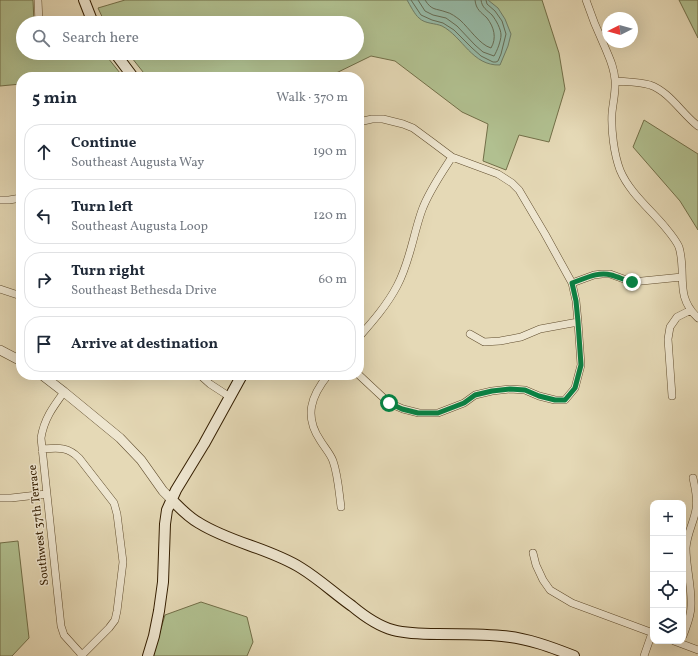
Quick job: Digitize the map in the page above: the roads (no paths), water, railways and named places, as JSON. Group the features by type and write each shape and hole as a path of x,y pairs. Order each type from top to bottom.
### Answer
{"main road":[{"path":"84,0 90,16"},
{"path":"120,60 129,72"},
{"path":"148,656 159,612 163,582 164,533 167,510 239,380"},
{"path":"172,500 191,518 206,528 272,554 300,568 359,612 384,627 415,634 511,637 534,642 574,656"}],"street":[{"path":"38,0 39,16"},
{"path":"586,0 613,69 615,81 612,114 613,140 620,170 626,182 671,234 678,246 682,262 682,289 686,303 698,318"},
{"path":"615,81 641,83 660,90 698,126"},
{"path":"364,121 383,119 403,124 419,133 452,157 498,174 512,183 519,190 572,283 576,301 581,365 575,388 565,400 555,400 539,396 525,390 510,389 475,395 464,403 438,413 418,413 402,409 389,403 364,380"},
{"path":"364,331 384,309 398,285 408,260 422,209 431,188 452,157"},
{"path":"0,200 16,199"},
{"path":"572,283 594,275 602,274 610,274 632,282 682,277"},
{"path":"0,289 16,294"},
{"path":"672,396 668,339 670,327 677,317 691,310"},
{"path":"470,334 484,342 500,341 521,337 540,329 578,322"},
{"path":"0,350 16,358"},
{"path":"48,380 110,428 130,447 163,491 172,500"},
{"path":"206,380 230,396"},
{"path":"324,380 313,398 311,406 312,422 320,441 328,450 334,462 341,507"},
{"name":"Southwest 37th Terrace","path":"64,392 47,416 41,438 61,626 64,635 81,656"},
{"path":"42,449 57,448 66,449 73,452 114,503 117,514 123,562 115,620 81,656"},
{"path":"686,627 689,620 691,607 686,549 687,536 697,500 693,478"},
{"path":"0,498 46,494"},
{"path":"533,553 536,565 548,592 572,603 650,632"},
{"path":"644,656 650,639"},
{"path":"686,643 698,650"}],"water":[{"path":"407,0 488,0 498,8 505,19 511,34 500,65 482,61 442,26 421,20 417,17"}]}
